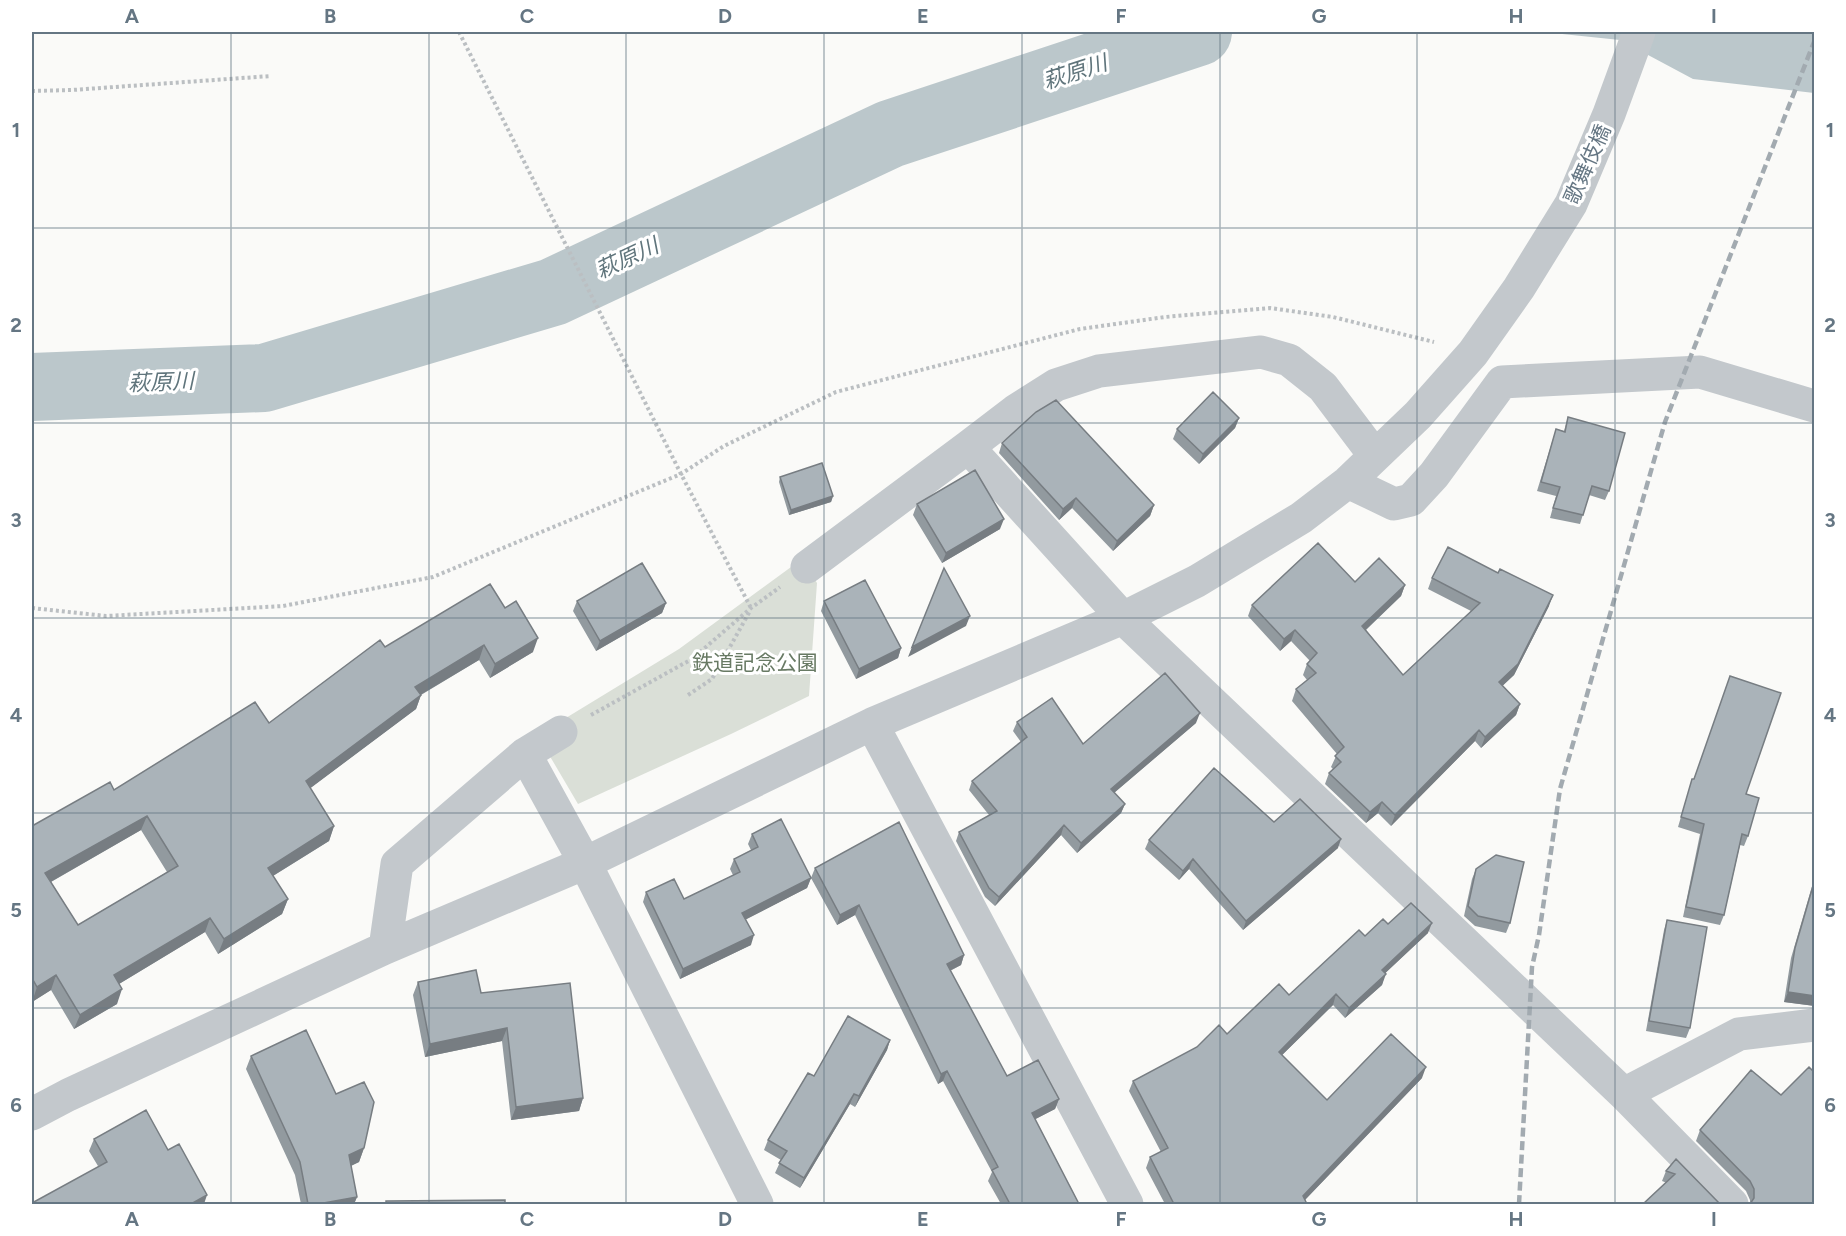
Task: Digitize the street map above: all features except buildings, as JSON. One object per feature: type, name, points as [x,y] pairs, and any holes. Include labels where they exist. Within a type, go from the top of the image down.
[{"type":"street","name":"歌舞伎橋","points":[[32,1114],[68,1095],[385,948],[585,863],[872,724],[1123,618],[1197,581],[1301,518],[1348,482],[1418,415],[1473,352],[1519,288],[1571,204],[1610,114],[1639,32]]},
{"type":"street","points":[[807,567],[1015,411],[1056,385],[1099,371],[1261,352],[1289,360],[1323,387],[1375,456]]},
{"type":"street","points":[[1348,482],[1394,504],[1411,500],[1434,476],[1502,382],[1700,372],[1815,406]]},
{"type":"street","points":[[968,447],[1123,618],[1624,1094],[1732,1204]]},
{"type":"street","points":[[872,724],[1127,1204]]},
{"type":"street","points":[[385,948],[398,864],[525,754],[561,732]]},
{"type":"street","points":[[525,754],[585,863],[758,1204]]},
{"type":"street","points":[[1624,1094],[1739,1034],[1815,1024]]},
{"type":"path","points":[[459,32],[681,474],[751,608]]},
{"type":"path","points":[[32,91],[271,75]]},
{"type":"path","points":[[32,608],[106,616],[283,606],[433,577],[681,474],[724,446],[836,392],[1080,328],[1165,316],[1270,308],[1333,317],[1473,352]]},
{"type":"path","points":[[688,695],[712,679],[751,608]]},
{"type":"path","points":[[561,732],[692,659],[751,608]]},
{"type":"green space","name":"鉄道記念公園","points":[[802,559],[817,583],[809,696],[578,804],[548,753],[556,724],[679,649]]},
{"type":"shaded area","points":[[1543,32],[1814,32],[1814,93],[1693,79],[1620,40]]},
{"type":"waterway","name":"萩原川","points":[[32,387],[264,378],[553,292],[890,134],[1198,32]]},
{"type":"railway","points":[[1519,1204],[1532,967],[1539,935],[1560,789],[1665,422],[1814,42]]}]
